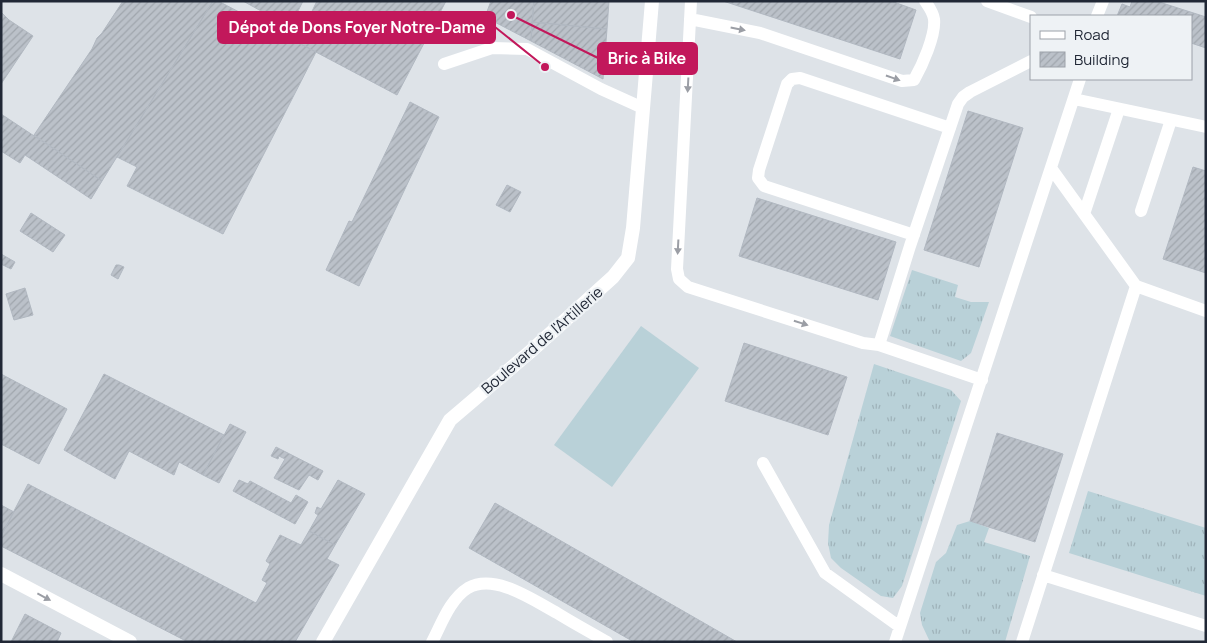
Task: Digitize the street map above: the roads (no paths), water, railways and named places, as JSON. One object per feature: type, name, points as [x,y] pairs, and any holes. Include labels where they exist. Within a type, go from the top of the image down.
[{"type":"street","name":"Boulevard de l'Artillerie","points":[[323,642],[450,420],[613,277],[628,258],[633,228],[652,1]]},
{"type":"street","points":[[1,574],[130,642]]},
{"type":"lane","points":[[691,1],[677,269],[679,279],[688,287],[863,342],[880,345],[982,380]]},
{"type":"lane","points":[[690,19],[760,33],[902,81],[914,80],[920,69],[934,28],[932,11],[925,1]]},
{"type":"lane","points":[[987,1],[1030,17]]},
{"type":"lane","points":[[1098,15],[1104,1]]},
{"type":"lane","points":[[444,64],[492,48],[527,49],[643,108]]},
{"type":"lane","points":[[880,345],[914,235],[958,104],[970,92],[1030,62]]},
{"type":"lane","points":[[914,235],[764,186],[758,178],[759,170],[787,84],[792,79],[800,78],[950,128]]},
{"type":"lane","points":[[895,642],[1080,80]]},
{"type":"lane","points":[[1074,99],[1206,127]]},
{"type":"lane","points":[[1084,214],[1119,109]]},
{"type":"lane","points":[[1141,211],[1171,120]]},
{"type":"lane","points":[[1051,168],[1136,286],[1206,311]]},
{"type":"lane","points":[[1022,642],[1136,286]]},
{"type":"lane","points":[[763,463],[825,573],[900,627]]},
{"type":"lane","points":[[1043,575],[1206,626]]},
{"type":"lane","points":[[432,642],[456,599],[469,588],[484,584],[500,586],[519,592],[607,642]]},
{"type":"place","name":"Bric à Bike","points":[[511,15]]},
{"type":"place","name":"Dépot de Dons Foyer Notre-Dame","points":[[545,67]]}]
